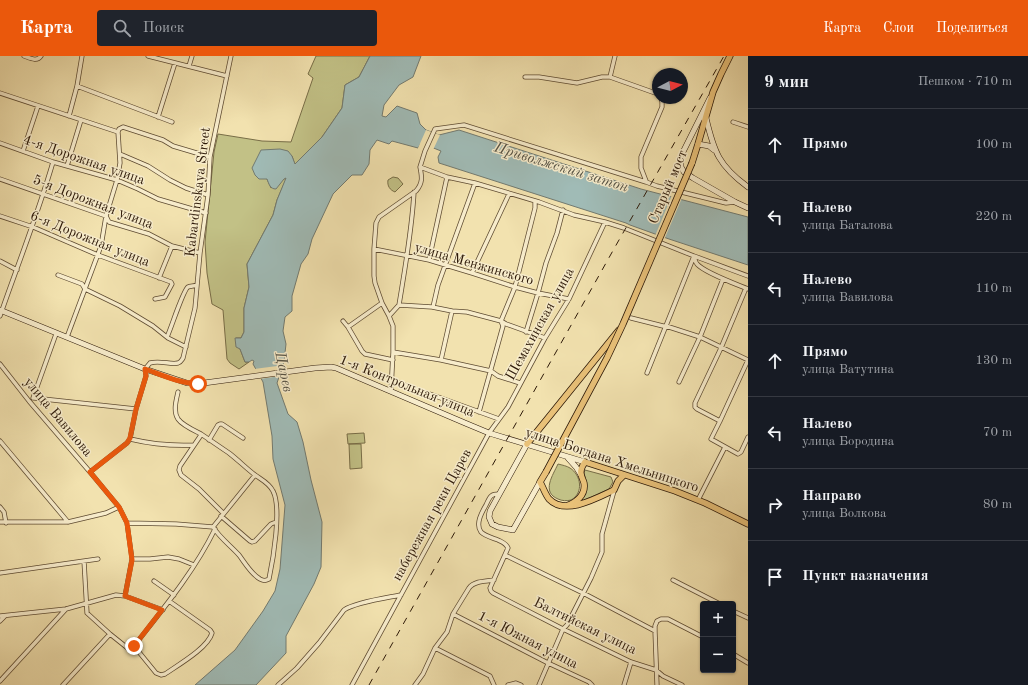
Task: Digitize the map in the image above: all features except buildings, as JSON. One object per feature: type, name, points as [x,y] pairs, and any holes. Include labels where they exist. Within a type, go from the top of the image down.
[{"type":"main road","name":"Старый мост","points":[[622,324],[692,163],[698,144],[703,118],[713,92],[730,56]]},
{"type":"main road","points":[[703,118],[716,153],[722,163],[738,180],[748,187]]},
{"type":"main road","points":[[703,118],[681,156],[681,167],[684,172],[693,178],[748,208]]},
{"type":"main road","points":[[698,144],[709,146],[716,153]]},
{"type":"main road","name":"1-я Контрольная улица","points":[[1,312],[145,369],[187,383],[204,383],[315,368],[336,368],[489,433]]},
{"type":"main road","points":[[622,324],[594,383],[513,530],[495,526],[490,521],[490,511],[527,444],[612,339],[622,324]]},
{"type":"main road","name":"улица Богдана Хмельницкого","points":[[489,433],[675,491],[698,500],[748,524]]},
{"type":"main road","points":[[566,456],[576,467],[584,482],[584,491],[581,496],[575,502],[566,506]]},
{"type":"main road","points":[[581,475],[581,469],[585,462]]},
{"type":"main road","points":[[540,482],[549,498],[558,505],[578,505],[614,490],[618,481],[624,474]]},
{"type":"street","points":[[24,56],[36,60],[41,56]]},
{"type":"street","points":[[69,116],[82,56]]},
{"type":"street","points":[[148,56],[227,76]]},
{"type":"street","points":[[189,66],[192,56]]},
{"type":"street","name":"Kabardinskaya Street","points":[[145,369],[150,363],[175,363],[179,362],[183,358],[195,308],[200,253],[208,195],[210,157],[231,56]]},
{"type":"street","points":[[610,76],[616,56]]},
{"type":"street","points":[[158,117],[175,63]]},
{"type":"street","points":[[525,77],[540,77],[577,83],[610,76],[652,92]]},
{"type":"street","points":[[76,86],[172,122]]},
{"type":"street","points":[[0,94],[118,132]]},
{"type":"street","points":[[646,182],[642,171],[641,157],[662,104]]},
{"type":"street","points":[[23,151],[38,106]]},
{"type":"street","points":[[67,166],[81,120]]},
{"type":"street","points":[[733,122],[748,127]]},
{"type":"street","points":[[391,391],[393,326],[382,303],[375,283],[374,249],[376,222],[378,218],[419,188],[422,181],[420,167],[434,130],[464,125],[657,186],[726,203],[735,202]]},
{"type":"street","points":[[67,338],[101,246],[106,216],[117,180],[120,163],[118,144],[119,129],[123,127],[163,140],[173,146],[210,157]]},
{"type":"street","name":"4-я Дорожная улица","points":[[0,143],[53,162],[117,180],[138,188],[158,199],[206,213]]},
{"type":"street","points":[[120,154],[148,166],[186,188],[208,195]]},
{"type":"street","points":[[1,312],[33,227],[53,162]]},
{"type":"street","points":[[420,167],[536,201],[574,215],[624,228],[748,276]]},
{"type":"street","points":[[429,260],[447,176]]},
{"type":"street","name":"5-я Дорожная улица","points":[[0,179],[106,216],[109,222],[149,234],[172,246],[200,253]]},
{"type":"street","points":[[433,307],[445,264],[475,183]]},
{"type":"street","points":[[389,316],[399,305],[407,256],[414,192]]},
{"type":"street","points":[[472,273],[509,194]]},
{"type":"street","points":[[479,412],[503,326],[501,321],[515,287],[536,201]]},
{"type":"street","points":[[526,332],[563,210]]},
{"type":"street","name":"6-я Дорожная улица","points":[[0,216],[33,227],[98,255],[171,282],[172,284],[165,297],[155,299]]},
{"type":"street","name":"Шемахинская улица","points":[[489,433],[508,407],[545,338],[569,299],[605,222]]},
{"type":"street","points":[[159,278],[172,246]]},
{"type":"street","name":"улица Менжинского","points":[[374,249],[445,264],[515,287],[569,299]]},
{"type":"street","points":[[694,256],[696,263],[700,266],[723,279],[747,289],[695,403],[695,407],[697,409],[720,421]]},
{"type":"street","points":[[647,373],[694,256]]},
{"type":"street","points":[[0,261],[17,270]]},
{"type":"street","points":[[58,275],[82,284],[85,289],[120,306],[153,326],[167,337],[186,347]]},
{"type":"street","points":[[679,382],[700,337],[723,279]]},
{"type":"street","points":[[167,337],[186,288],[197,285]]},
{"type":"street","points":[[348,326],[382,303]]},
{"type":"street","points":[[399,305],[433,307],[467,312],[501,321],[526,332],[545,338]]},
{"type":"street","points":[[441,360],[452,311]]},
{"type":"street","points":[[631,318],[666,326],[700,337],[748,360],[711,439],[739,454],[748,437]]},
{"type":"street","points":[[343,321],[348,326],[364,354],[393,360]]},
{"type":"street","points":[[34,398],[56,334]]},
{"type":"street","points":[[393,352],[441,360],[491,371],[498,376],[520,383]]},
{"type":"street","name":"улица Вавилова","points":[[0,364],[29,401],[119,507],[127,523],[132,560],[125,596]]},
{"type":"street","points":[[90,472],[127,443],[130,438],[136,409],[146,376],[145,369]]},
{"type":"street","points":[[391,380],[499,418]]},
{"type":"street","points":[[127,523],[176,524],[214,528],[250,570],[262,580],[266,581],[269,579],[277,510],[274,492],[267,483],[229,454],[178,420],[175,410],[178,392]]},
{"type":"street","points":[[29,401],[34,398],[136,409]]},
{"type":"street","points":[[209,440],[220,424],[243,438]]},
{"type":"street","name":"набережная реки Царев","points":[[278,685],[319,643],[344,610],[359,604],[401,595],[489,433]]},
{"type":"street","points":[[201,435],[180,466],[179,470],[181,475],[199,489],[222,515],[252,542],[255,541],[271,524],[276,522]]},
{"type":"street","points":[[130,438],[147,443],[175,446],[194,445]]},
{"type":"street","points":[[0,441],[68,522]]},
{"type":"street","points":[[698,500],[725,447]]},
{"type":"street","points":[[84,561],[86,604],[88,612],[110,634],[130,650],[174,595],[206,548],[214,528],[222,515],[255,475]]},
{"type":"street","points":[[539,685],[563,629],[591,578],[602,552],[602,534],[614,490]]},
{"type":"street","points":[[415,685],[423,674],[435,648],[447,632],[453,614],[471,585],[474,583],[494,580],[508,549],[507,545],[482,533],[479,525],[480,516],[490,497],[493,494],[499,494]]},
{"type":"street","points":[[0,507],[4,512],[6,522]]},
{"type":"street","points":[[0,522],[68,522],[106,513],[119,507]]},
{"type":"street","points":[[505,554],[655,631]]},
{"type":"street","points":[[132,560],[168,557],[179,559],[194,565]]},
{"type":"street","points":[[0,573],[98,559]]},
{"type":"street","name":"Балтийская улица","points":[[494,580],[490,588],[490,591],[493,593],[631,662],[656,670],[663,676],[682,685]]},
{"type":"street","points":[[673,580],[714,601]]},
{"type":"street","points":[[154,581],[174,595]]},
{"type":"street","points":[[0,616],[66,609],[116,595],[125,596],[162,610]]},
{"type":"street","points":[[352,685],[401,595]]},
{"type":"street","points":[[134,646],[156,673],[161,675],[165,674],[187,659],[207,643],[212,633],[210,630],[169,601]]},
{"type":"street","points":[[0,681],[66,609]]},
{"type":"street","points":[[736,612],[748,618]]},
{"type":"street","name":"1-я Южная улица","points":[[453,614],[548,663],[589,682],[592,685]]},
{"type":"street","points":[[0,621],[5,616]]},
{"type":"street","points":[[657,685],[656,622],[661,618],[668,619],[700,635]]},
{"type":"street","points":[[64,685],[110,634]]},
{"type":"street","points":[[435,648],[490,676],[494,685]]},
{"type":"street","points":[[736,656],[748,663]]},
{"type":"street","points":[[624,685],[631,662]]},
{"type":"street","points":[[284,680],[288,685]]},
{"type":"street","points":[[508,685],[516,683],[522,685]]},
{"type":"shaded area","points":[[316,56],[370,56],[359,77],[345,85],[342,108],[322,137],[295,165],[292,156],[267,179],[271,188],[287,177],[277,200],[273,215],[247,264],[249,287],[244,308],[244,332],[241,338],[236,338],[245,362],[249,362],[239,369],[227,359],[223,310],[212,304],[207,273],[205,242],[214,152],[218,134],[262,141],[291,142],[313,78],[308,74]]},
{"type":"shaded area","points":[[393,177],[398,178],[403,184],[395,192],[388,186],[388,180]]},
{"type":"shaded area","points":[[364,433],[365,443],[348,444],[347,434]]},
{"type":"shaded area","points":[[349,444],[361,444],[362,468],[350,469]]},
{"type":"shaded area","points":[[558,464],[570,468],[579,479],[580,484],[578,493],[571,500],[560,500],[553,496],[550,492],[549,488],[551,478]]},
{"type":"shaded area","points":[[585,470],[611,477],[613,482],[609,489],[580,502],[586,487]]},
{"type":"water","name":"Приволжский затон","points":[[370,56],[421,56],[413,77],[399,85],[384,105],[382,116],[386,117],[397,106],[417,113],[420,124],[426,130],[439,135],[459,130],[641,189],[748,217],[748,265],[626,223],[439,163],[438,157],[441,151],[421,143],[418,148],[392,141],[389,144],[377,140],[370,150],[369,164],[362,175],[352,175],[333,194],[312,239],[308,254],[301,264],[292,296],[292,311],[285,317],[283,331],[286,344],[284,362],[277,383],[288,414],[297,422],[303,442],[322,522],[321,567],[314,584],[286,636],[286,653],[256,685],[195,685],[235,650],[263,611],[275,591],[280,569],[285,505],[273,459],[272,436],[263,382],[253,364],[254,361],[252,360],[245,362],[240,349],[236,347],[235,338],[241,338],[244,332],[244,308],[249,287],[247,264],[273,215],[286,178],[276,189],[274,189],[270,186],[267,179],[259,179],[255,175],[252,168],[261,150],[280,149],[288,151],[295,164],[322,137],[342,108],[345,85],[359,77]]},
{"type":"pier","points":[[426,130],[440,135],[433,150],[422,145],[420,149],[418,148]]},
{"type":"pier","points":[[672,195],[682,198],[664,240],[655,236]]},
{"type":"pier","points":[[285,365],[281,376],[259,379],[254,369]]},
{"type":"railway","points":[[369,685],[724,56]]},
{"type":"route","points":[[134,646],[162,610],[125,596],[132,560],[127,523],[119,507],[90,472],[127,443],[130,438],[136,409],[146,376],[145,369],[187,383],[198,384]]},
{"type":"water label","name":"Царев","points":[[283,372]]}]
